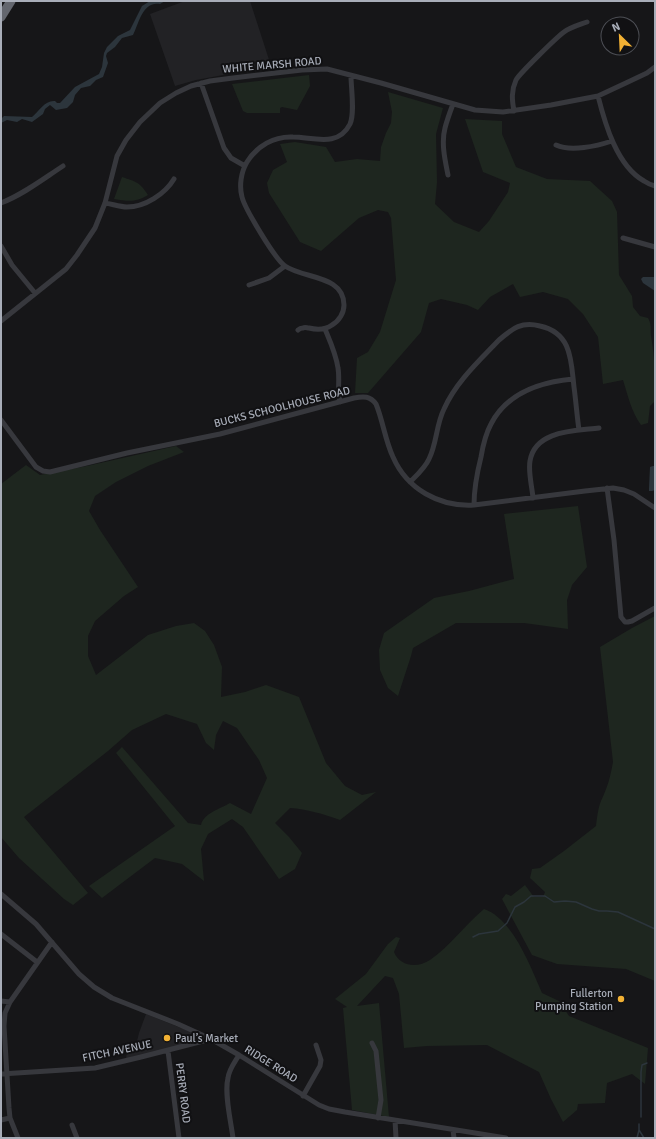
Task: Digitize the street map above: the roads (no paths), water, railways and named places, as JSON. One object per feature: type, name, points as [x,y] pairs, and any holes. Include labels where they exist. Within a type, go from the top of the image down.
[{"type":"highway","points":[[1,17],[12,1]]},
{"type":"street","points":[[514,111],[512,97],[517,78],[563,33],[574,26],[587,22]]},
{"type":"street","name":"WHITE MARSH ROAD","points":[[1,321],[66,269],[72,262],[87,242],[95,228],[105,203],[118,156],[126,140],[152,109],[168,97],[184,89],[201,83],[233,78],[327,69],[475,110],[514,111],[598,96],[647,73],[655,67]]},
{"type":"street","points":[[298,330],[303,328],[325,329],[331,326],[341,316],[344,306],[343,298],[340,291],[328,281],[300,273],[285,266],[276,256],[247,210],[242,199],[240,184],[245,166],[252,154],[268,142],[292,137],[326,140],[340,135],[350,124],[352,116],[351,76]]},
{"type":"street","points":[[201,83],[224,148],[232,158],[245,166]]},
{"type":"street","points":[[598,96],[614,146],[626,165],[642,181],[655,186]]},
{"type":"street","points":[[448,175],[444,142],[445,128],[453,104]]},
{"type":"street","points":[[556,145],[562,148],[588,147],[601,145],[612,141]]},
{"type":"street","points":[[1,203],[29,189],[63,166]]},
{"type":"street","points":[[105,203],[124,207],[140,205],[164,192],[174,179]]},
{"type":"street","points":[[623,238],[655,247]]},
{"type":"street","points":[[1,246],[12,265],[35,293]]},
{"type":"street","points":[[250,285],[270,278],[285,266]]},
{"type":"street","points":[[410,482],[420,472],[429,459],[434,445],[440,418],[459,384],[499,340],[514,329],[527,324],[547,327],[558,334],[563,340],[569,353],[579,430]]},
{"type":"street","points":[[325,329],[335,354],[338,368],[340,402]]},
{"type":"street","points":[[474,505],[474,491],[483,443],[490,424],[500,410],[526,390],[549,383],[573,379]]},
{"type":"street","name":"BUCKS SCHOOLHOUSE ROAD","points":[[1,420],[36,467],[43,471],[50,472],[127,453],[220,434],[340,402],[369,397],[375,402],[393,457],[401,471],[410,482],[424,493],[436,499],[458,505],[474,505],[607,488],[629,492],[655,507]]},
{"type":"street","points":[[533,498],[530,460],[534,449],[543,440],[552,435],[599,428]]},
{"type":"street","points":[[607,488],[621,617],[624,622],[632,621],[655,608]]},
{"type":"street","name":"RIDGE ROAD","points":[[1,894],[36,924],[85,980],[102,992],[123,1003],[178,1024],[211,1039],[314,1102],[329,1109],[506,1138]]},
{"type":"street","points":[[1,934],[37,962]]},
{"type":"street","points":[[18,1138],[10,1118],[4,1018],[10,1002],[52,942]]},
{"type":"street","points":[[1,1001],[10,1002]]},
{"type":"street","name":"FITCH AVENUE","points":[[1,1074],[95,1068],[168,1051],[211,1039]]},
{"type":"street","points":[[372,1043],[376,1051],[380,1100],[378,1118]]},
{"type":"street","points":[[303,1096],[320,1066],[321,1060],[316,1045]]},
{"type":"street","name":"PERRY ROAD","points":[[168,1051],[179,1138]]},
{"type":"street","points":[[233,1138],[229,1112],[227,1081],[231,1068],[239,1055]]},
{"type":"street","points":[[1,1120],[10,1118]]},
{"type":"street","points":[[395,1120],[396,1138]]},
{"type":"street","points":[[72,1125],[77,1138]]},
{"type":"street","points":[[453,1130],[454,1138]]},
{"type":"waterway","points":[[473,937],[479,934],[498,931],[507,923],[515,907],[531,896],[545,896],[554,902],[576,902],[599,911],[618,912],[655,929]]},
{"type":"waterway","points":[[641,1117],[641,1072],[642,1065],[647,1063]]},
{"type":"waterway","points":[[637,1138],[639,1124]]},
{"type":"waterway","points":[[639,1130],[644,1138]]},
{"type":"place","name":"Fullerton Pumping Station","points":[[621,999]]},
{"type":"place","name":"Paul’s Market","points":[[167,1038]]}]
